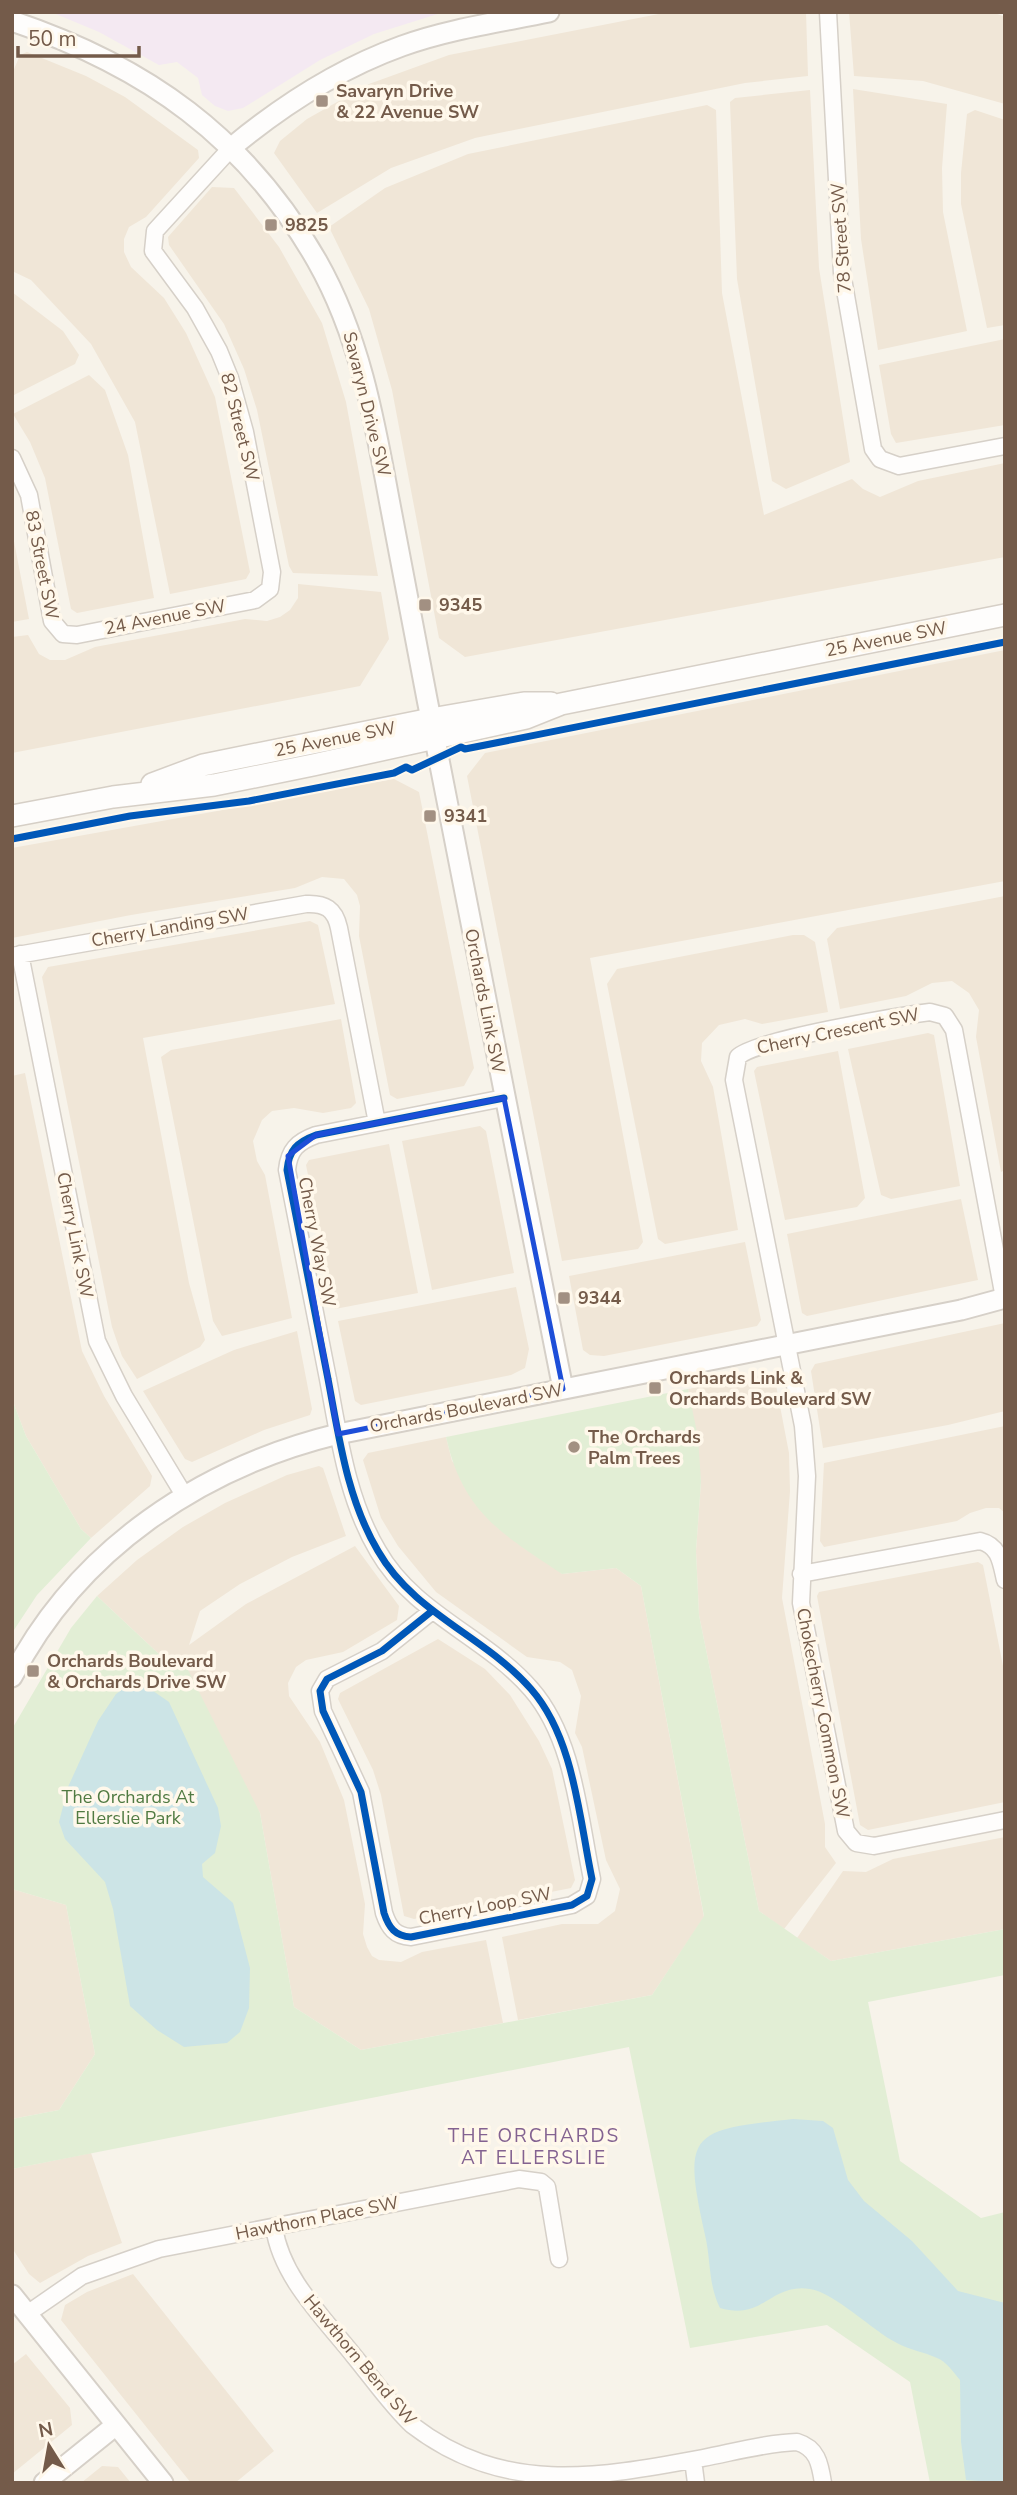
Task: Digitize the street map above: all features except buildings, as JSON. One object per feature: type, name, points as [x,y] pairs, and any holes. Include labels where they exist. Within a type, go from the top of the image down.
[{"type":"main road","name":"25 Avenue SW","points":[[12,816],[113,797],[203,765],[433,728],[523,703],[561,704],[1005,615]]},
{"type":"street","points":[[232,147],[307,90],[373,57],[438,35],[549,12]]},
{"type":"street","name":"78 Street SW","points":[[828,12],[842,272],[871,444],[880,459],[891,465],[908,466],[1005,446]]},
{"type":"street","name":"Savaryn Drive SW","points":[[12,21],[54,35],[134,73],[190,111],[232,147],[281,206],[303,238],[329,282],[354,341],[375,423],[433,728]]},
{"type":"street","name":"82 Street SW","points":[[232,147],[155,231],[152,242],[155,256],[208,330],[230,378],[245,432],[272,572],[270,589]]},
{"type":"street","name":"83 Street SW","points":[[12,458],[29,495],[52,621],[58,632]]},
{"type":"street","name":"24 Avenue SW","points":[[58,632],[77,635],[255,600],[270,589]]},
{"type":"street","name":"Orchards Link SW","points":[[433,728],[563,1389]]},
{"type":"street","name":"Cherry Landing SW","points":[[16,955],[306,904],[329,907],[339,928],[377,1123]]},
{"type":"street","name":"Cherry Link SW","points":[[16,955],[97,1341],[113,1376],[184,1495]]},
{"type":"street","name":"Cherry Crescent SW","points":[[787,1345],[734,1080],[738,1057],[754,1047],[930,1012],[945,1016],[950,1021],[954,1030],[1004,1298]]},
{"type":"street","name":"Cherry Way SW","points":[[338,1434],[287,1170],[288,1156],[293,1147],[316,1135],[504,1098]]},
{"type":"street","name":"Orchards Boulevard SW","points":[[12,1677],[40,1632],[79,1583],[134,1530],[184,1495],[251,1461],[298,1444],[338,1434],[787,1345],[1004,1298]]},
{"type":"street","name":"Chokecherry Common SW","points":[[787,1345],[806,1458],[801,1574],[803,1617],[844,1824],[850,1839],[866,1846],[874,1846],[1005,1820]]},
{"type":"street","name":"Cherry Loop SW","points":[[338,1434],[355,1499],[376,1548],[404,1585],[432,1611],[545,1695],[571,1775],[592,1879],[587,1896],[572,1905],[411,1937],[401,1936],[388,1924],[361,1792],[323,1711],[320,1691],[327,1679],[382,1651],[432,1611]]},
{"type":"street","points":[[801,1574],[980,1541],[988,1543],[998,1552],[1005,1580]]},
{"type":"street","name":"Hawthorn Place SW","points":[[27,2314],[60,2289],[117,2261],[159,2249],[532,2179],[541,2182],[550,2193],[559,2259]]},
{"type":"street","name":"Hawthorn Bend SW","points":[[274,2227],[281,2254],[300,2288],[382,2391],[413,2426],[461,2459],[514,2479],[537,2482],[595,2478],[797,2442],[809,2445],[815,2452],[823,2483]]},
{"type":"street","points":[[12,2295],[163,2483]]},
{"type":"street","points":[[44,2483],[116,2425]]},
{"type":"street","points":[[692,2460],[696,2483]]},
{"type":"highlighted area","points":[[504,1098],[563,1389],[338,1434],[288,1156],[316,1135]]},
{"type":"shaded area","points":[[51,12],[444,12],[374,34],[320,60],[243,108],[228,111],[215,106],[202,95],[198,78],[177,62],[159,65],[99,32]]},
{"type":"shaded area","points":[[669,12],[806,12],[808,76],[745,83],[475,138],[391,168],[317,213],[274,153],[280,141],[307,119],[369,84],[449,55]]},
{"type":"shaded area","points":[[849,12],[992,12],[1005,17],[1005,104],[923,81],[854,76]]},
{"type":"shaded area","points":[[27,52],[86,76],[125,97],[198,150],[199,158],[146,217],[129,227],[124,239],[124,252],[131,267],[164,298],[186,333],[215,397],[250,572],[246,579],[170,594],[135,422],[91,344],[31,280],[12,271],[12,74],[20,55]]},
{"type":"shaded area","points":[[853,89],[947,104],[942,168],[943,212],[967,331],[878,350],[861,239]]},
{"type":"shaded area","points":[[810,90],[819,268],[850,462],[786,489],[772,481],[737,279],[730,102],[735,98]]},
{"type":"shaded area","points":[[707,105],[716,110],[722,293],[764,515],[852,479],[863,489],[880,497],[918,481],[1005,463],[1005,557],[465,657],[439,638],[392,390],[369,309],[329,227],[385,188],[468,154]]},
{"type":"shaded area","points":[[975,110],[1005,120],[1005,325],[987,328],[961,204],[967,114]]},
{"type":"shaded area","points":[[212,187],[234,188],[279,247],[322,323],[346,402],[378,576],[293,573],[289,566],[257,410],[244,369],[224,324],[169,245],[168,237]]},
{"type":"shaded area","points":[[12,292],[63,331],[79,355],[75,364],[14,395]]},
{"type":"shaded area","points":[[1005,339],[1005,425],[896,443],[891,434],[879,365]]},
{"type":"shaded area","points":[[89,375],[105,390],[128,455],[154,598],[77,613],[71,609],[45,478],[30,442],[13,414]]},
{"type":"shaded area","points":[[12,531],[29,619],[12,622]]},
{"type":"shaded area","points":[[298,584],[381,592],[389,639],[360,686],[12,753],[12,637],[28,635],[39,654],[50,660],[65,660],[95,647],[245,619],[267,621],[280,617],[290,610],[298,598]]},
{"type":"shaded area","points":[[1005,650],[1005,881],[590,958],[643,1242],[638,1249],[562,1261],[467,776],[485,753]]},
{"type":"shaded area","points":[[394,779],[419,792],[474,1068],[464,1086],[397,1099],[390,1095],[359,936],[360,906],[357,895],[344,879],[322,877],[295,888],[12,938],[12,848]]},
{"type":"shaded area","points":[[1005,896],[1005,1170],[1001,1172],[976,1037],[979,1010],[969,993],[952,981],[932,983],[906,996],[840,1009],[827,939],[837,928]]},
{"type":"shaded area","points":[[310,921],[318,925],[335,1004],[143,1038],[189,1283],[205,1340],[200,1347],[137,1379],[122,1356],[112,1327],[42,977],[48,967]]},
{"type":"shaded area","points":[[804,935],[815,942],[828,1012],[762,1024],[745,1019],[719,1025],[702,1043],[701,1061],[713,1087],[738,1230],[665,1244],[658,1239],[607,984],[617,969]]},
{"type":"shaded area","points":[[341,1019],[356,1103],[351,1108],[323,1113],[294,1108],[272,1111],[262,1120],[253,1141],[257,1161],[265,1175],[292,1318],[222,1336],[213,1321],[161,1057],[171,1050]]},
{"type":"shaded area","points":[[928,1033],[934,1035],[960,1186],[891,1199],[881,1195],[848,1049]]},
{"type":"shaded area","points":[[838,1051],[865,1198],[857,1207],[785,1220],[754,1071],[757,1067]]},
{"type":"shaded area","points":[[25,1073],[82,1351],[104,1396],[152,1476],[150,1486],[91,1538],[81,1529],[26,1436],[12,1399],[12,1076]]},
{"type":"shaded area","points":[[480,1126],[486,1131],[514,1273],[432,1290],[402,1141]]},
{"type":"shaded area","points":[[389,1144],[418,1293],[335,1309],[306,1165],[309,1160]]},
{"type":"shaded area","points":[[961,1199],[978,1280],[807,1316],[802,1313],[787,1234]]},
{"type":"shaded area","points":[[745,1242],[761,1320],[757,1326],[604,1356],[590,1355],[583,1350],[569,1276]]},
{"type":"shaded area","points":[[516,1287],[529,1349],[525,1368],[511,1375],[361,1405],[355,1401],[338,1321]]},
{"type":"shaded area","points":[[1005,1323],[1005,1411],[948,1425],[823,1448],[811,1371],[815,1364]]},
{"type":"shaded area","points":[[297,1331],[312,1409],[310,1415],[264,1430],[192,1462],[185,1459],[143,1391],[234,1350]]},
{"type":"shaded area","points":[[767,1374],[775,1380],[789,1453],[790,1491],[782,1598],[825,1824],[825,1847],[836,1863],[784,1929],[759,1911],[699,1615],[696,1551],[701,1482],[688,1389]]},
{"type":"shaded area","points":[[1005,1426],[1005,1513],[999,1508],[986,1508],[957,1521],[824,1547],[820,1541],[824,1463]]},
{"type":"shaded area","points":[[446,1437],[452,1461],[562,1574],[616,1568],[641,1586],[704,1917],[652,1995],[518,2020],[502,1937],[562,1924],[598,1924],[615,1911],[620,1889],[606,1860],[582,1747],[575,1733],[581,1696],[572,1670],[560,1662],[527,1657],[436,1592],[398,1546],[381,1518],[363,1460],[368,1453]]},
{"type":"shaded area","points":[[319,1466],[323,1468],[346,1536],[292,1557],[240,1584],[200,1611],[189,1645],[246,1604],[355,1546],[399,1606],[397,1620],[343,1652],[306,1660],[296,1667],[288,1683],[289,1696],[320,1742],[344,1800],[365,1904],[363,1934],[372,1956],[379,1960],[401,1962],[422,1952],[486,1940],[503,2023],[361,2050],[294,2007],[260,1813],[160,1655],[97,1596],[137,1560],[183,1527],[225,1503],[287,1475]]},
{"type":"shaded area","points":[[978,1562],[983,1565],[1005,1676],[1005,1802],[868,1830],[860,1825],[817,1596],[819,1592]]},
{"type":"shaded area","points":[[438,1639],[485,1669],[510,1695],[539,1741],[552,1769],[575,1880],[571,1888],[414,1919],[404,1916],[381,1795],[373,1770],[338,1699],[340,1693]]},
{"type":"shaded area","points":[[1005,1837],[1005,1929],[831,1961],[797,1938],[843,1871],[866,1872],[893,1859]]},
{"type":"shaded area","points":[[12,1889],[66,1905],[95,2054],[59,2110],[12,2119]]},
{"type":"shaded area","points":[[91,2153],[122,2243],[88,2256],[40,2283],[29,2274],[12,2248],[12,2169]]},
{"type":"shaded area","points":[[133,2274],[274,2451],[235,2483],[191,2483],[61,2320],[65,2305],[87,2292]]},
{"type":"shaded area","points":[[26,2354],[70,2408],[72,2425],[12,2474],[12,2365]]},
{"type":"shaded area","points":[[102,2466],[118,2467],[131,2483],[81,2483]]},
{"type":"green space","name":"The Orchards At Ellerslie Park","points":[[688,1389],[698,1437],[701,1482],[696,1551],[699,1615],[759,1911],[831,1961],[1005,1929],[1005,1975],[868,2002],[900,2161],[981,2218],[1005,2212],[1005,2483],[930,2483],[910,2382],[827,2325],[690,2348],[629,2047],[12,2169],[12,2119],[59,2110],[95,2054],[66,1905],[12,1889],[12,1729],[71,1628],[97,1596],[160,1655],[181,1656],[260,1813],[294,2007],[361,2050],[652,1995],[704,1916],[641,1586],[616,1568],[562,1574],[503,1533],[474,1503],[463,1485],[446,1437]]},
{"type":"green space","points":[[12,1399],[26,1436],[81,1529],[91,1538],[37,1595],[12,1633]]},
{"type":"water","points":[[133,1682],[146,1686],[169,1702],[218,1808],[221,1826],[215,1853],[202,1864],[203,1877],[233,1903],[250,1968],[249,2008],[240,2032],[227,2043],[184,2047],[157,2030],[130,2006],[113,1909],[105,1882],[65,1839],[59,1822],[68,1787],[98,1721],[116,1694]]},
{"type":"water","points":[[793,2119],[823,2121],[833,2128],[848,2180],[864,2201],[912,2241],[958,2291],[1005,2303],[1005,2483],[966,2480],[961,2442],[960,2380],[940,2360],[897,2343],[830,2297],[810,2289],[785,2291],[747,2310],[720,2308],[712,2281],[698,2201],[696,2156],[702,2143],[714,2133],[733,2127]]},
{"type":"cycle path","points":[[12,839],[130,816],[249,801],[394,773],[406,767],[412,770],[461,747],[465,749],[1005,642]]},
{"type":"cycle path","points":[[432,1611],[382,1651],[327,1679],[320,1691],[323,1711],[361,1792],[384,1913],[397,1933],[411,1937],[572,1905],[587,1896],[592,1879],[573,1779],[557,1731],[545,1709],[513,1670],[411,1592],[393,1573],[367,1531],[351,1489],[340,1445],[287,1170],[295,1148],[316,1135],[504,1098]]},
{"type":"place","name":"Savaryn Drive & 22 Avenue SW","points":[[322,101]]},
{"type":"place","name":"9825","points":[[271,225]]},
{"type":"place","name":"9345","points":[[425,605]]},
{"type":"place","name":"9341","points":[[430,816]]},
{"type":"place","name":"9344","points":[[564,1298]]},
{"type":"place","name":"Orchards Link & Orchards Boulevard SW","points":[[655,1388]]},
{"type":"place","name":"The Orchards Palm Trees","points":[[574,1447]]},
{"type":"place","name":"Orchards Boulevard & Orchards Drive SW","points":[[33,1671]]},
{"type":"district","name":"THE ORCHARDS AT ELLERSLIE","points":[[534,2146]]}]
